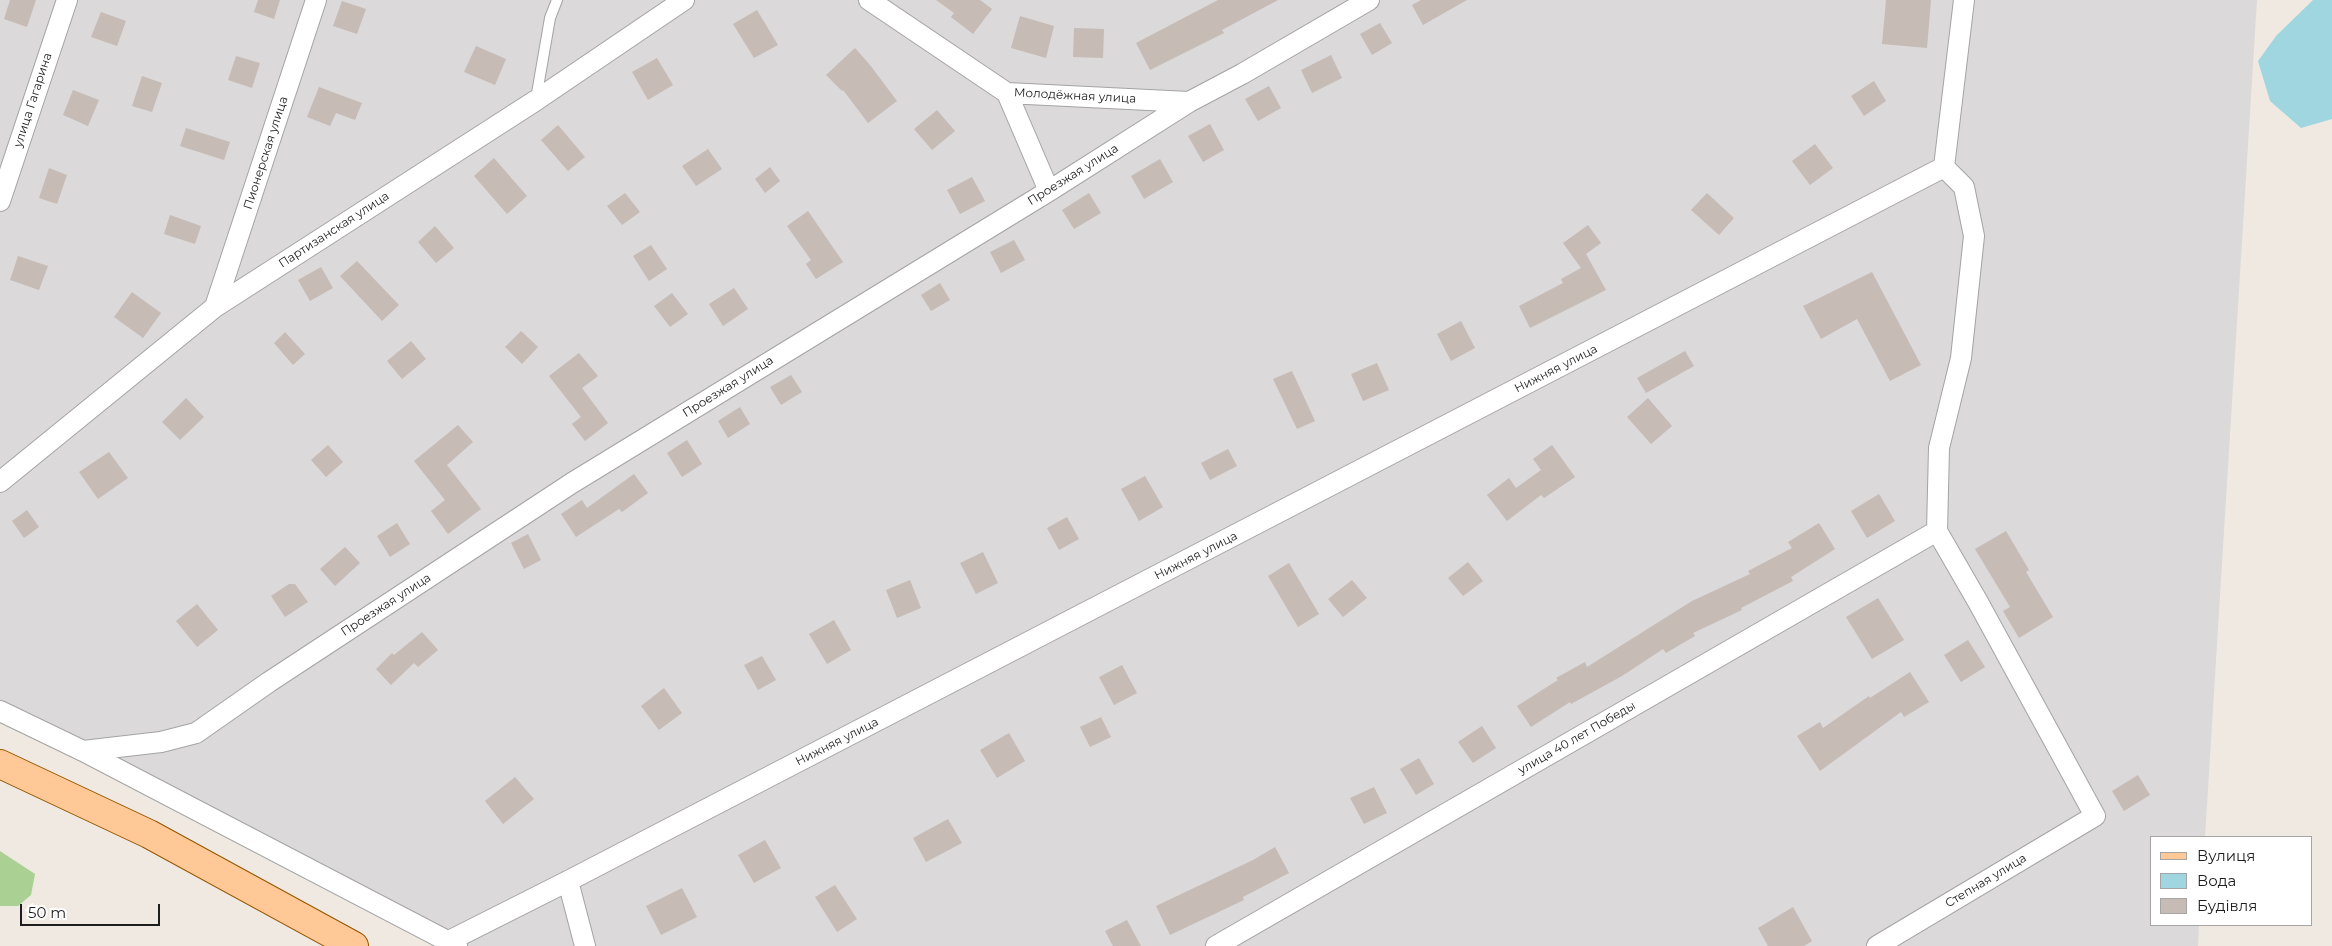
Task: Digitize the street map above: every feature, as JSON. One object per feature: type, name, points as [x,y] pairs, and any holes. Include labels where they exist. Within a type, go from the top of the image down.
[{"type":"main road","points":[[0,764],[149,834],[354,946]]},
{"type":"street","name":"улица Гагарина","points":[[0,201],[67,0]]},
{"type":"street","name":"Пионерская улица","points":[[215,307],[316,0]]},
{"type":"street","name":"Партизанская улица","points":[[0,482],[215,307],[535,101],[684,0]]},
{"type":"street","name":"Молодёжная улица","points":[[869,0],[1007,93],[1189,102]]},
{"type":"street","name":"Проезжая улица","points":[[83,751],[161,742],[196,733],[269,682],[572,483],[1049,191],[1189,102],[1242,74],[1369,0]]},
{"type":"street","points":[[1937,531],[1939,448],[1961,358],[1974,236],[1964,187],[1944,167],[1964,0]]},
{"type":"street","points":[[1007,93],[1049,191]]},
{"type":"street","name":"Нижняя улица","points":[[452,944],[568,881],[1944,167]]},
{"type":"street","name":"Степная улица","points":[[1877,946],[2095,816],[1937,531]]},
{"type":"street","name":"улица 40 лет Победы","points":[[1216,946],[1937,531]]},
{"type":"street","points":[[0,711],[83,751],[452,944]]},
{"type":"street","points":[[568,881],[585,946]]},
{"type":"lane","points":[[535,101],[550,18],[557,0]]},
{"type":"shaded area","points":[[0,0],[2257,0],[2205,836],[2150,836],[2150,926],[2199,926],[2198,946],[464,946],[0,701]]},
{"type":"green space","points":[[0,851],[35,874],[31,895],[18,906],[0,906]]},
{"type":"water","points":[[2313,0],[2332,0],[2332,119],[2301,128],[2270,101],[2258,61],[2276,36]]},
{"type":"building","points":[[10,0],[36,0],[27,27],[4,19]]},
{"type":"building","points":[[258,0],[280,0],[274,19],[254,12]]},
{"type":"building","points":[[936,0],[980,0],[992,9],[973,34],[951,17],[954,13]]},
{"type":"building","points":[[1218,0],[1278,0],[1222,30],[1224,33],[1150,70],[1136,43]]},
{"type":"building","points":[[1421,0],[1467,0],[1423,25],[1412,5]]},
{"type":"building","points":[[1886,0],[1931,0],[1927,48],[1882,44]]},
{"type":"building","points":[[342,1],[366,9],[357,34],[333,26]]},
{"type":"building","points":[[757,10],[778,45],[754,58],[733,24]]},
{"type":"building","points":[[101,12],[126,21],[117,46],[91,37]]},
{"type":"building","points":[[1020,16],[1054,26],[1046,58],[1011,48]]},
{"type":"building","points":[[1380,23],[1392,43],[1372,55],[1360,34]]},
{"type":"building","points":[[1074,28],[1104,29],[1103,58],[1073,57]]},
{"type":"building","points":[[476,46],[506,59],[495,85],[464,72]]},
{"type":"building","points":[[855,48],[897,101],[868,123],[843,90],[826,75]]},
{"type":"building","points":[[1331,55],[1342,78],[1312,93],[1301,70]]},
{"type":"building","points":[[236,56],[260,63],[252,88],[228,80]]},
{"type":"building","points":[[657,58],[673,85],[648,100],[632,72]]},
{"type":"building","points":[[142,76],[162,83],[152,112],[132,106]]},
{"type":"building","points":[[1874,81],[1886,101],[1864,116],[1851,96]]},
{"type":"building","points":[[1269,86],[1281,108],[1258,121],[1245,99]]},
{"type":"building","points":[[319,87],[362,103],[355,120],[336,113],[330,126],[307,117]]},
{"type":"building","points":[[73,90],[99,100],[88,126],[63,115]]},
{"type":"building","points":[[937,110],[955,131],[932,150],[914,129]]},
{"type":"building","points":[[1210,124],[1224,150],[1203,162],[1188,136]]},
{"type":"building","points":[[558,125],[585,157],[568,171],[541,140]]},
{"type":"building","points":[[186,128],[230,142],[224,160],[180,146]]},
{"type":"building","points":[[1815,144],[1833,168],[1810,185],[1792,161]]},
{"type":"building","points":[[708,149],[722,169],[696,186],[682,166]]},
{"type":"building","points":[[494,158],[527,196],[507,214],[474,176]]},
{"type":"building","points":[[1160,159],[1173,182],[1144,199],[1131,176]]},
{"type":"building","points":[[770,167],[780,181],[765,193],[755,179]]},
{"type":"building","points":[[49,168],[67,175],[57,204],[39,198]]},
{"type":"building","points":[[972,177],[985,201],[960,214],[947,190]]},
{"type":"building","points":[[625,193],[640,212],[622,225],[607,206]]},
{"type":"building","points":[[1089,193],[1101,213],[1074,229],[1062,210]]},
{"type":"building","points":[[1707,193],[1734,218],[1719,235],[1691,210]]},
{"type":"building","points":[[808,211],[843,262],[816,279],[806,264],[811,260],[787,226]]},
{"type":"building","points":[[170,215],[201,226],[195,244],[164,234]]},
{"type":"building","points":[[1588,225],[1601,243],[1586,254],[1606,290],[1530,328],[1519,306],[1563,283],[1561,279],[1581,268],[1563,243]]},
{"type":"building","points":[[435,226],[454,248],[436,263],[418,242]]},
{"type":"building","points":[[1014,240],[1025,260],[1001,273],[990,252]]},
{"type":"building","points":[[651,245],[667,269],[649,281],[633,256]]},
{"type":"building","points":[[18,256],[48,266],[39,290],[10,280]]},
{"type":"building","points":[[357,261],[399,305],[382,321],[340,276]]},
{"type":"building","points":[[321,267],[333,288],[310,301],[298,280]]},
{"type":"building","points":[[1872,272],[1921,365],[1890,381],[1857,319],[1821,339],[1803,306]]},
{"type":"building","points":[[940,283],[950,300],[931,311],[921,295]]},
{"type":"building","points":[[734,288],[748,309],[723,326],[709,304]]},
{"type":"building","points":[[132,292],[161,313],[143,338],[114,317]]},
{"type":"building","points":[[672,293],[688,314],[670,327],[654,306]]},
{"type":"building","points":[[1461,321],[1475,348],[1451,361],[1437,334]]},
{"type":"building","points":[[521,331],[538,347],[522,364],[505,347]]},
{"type":"building","points":[[285,332],[305,354],[293,365],[274,343]]},
{"type":"building","points":[[411,341],[426,359],[402,379],[387,361]]},
{"type":"building","points":[[1685,351],[1694,366],[1646,393],[1637,378]]},
{"type":"building","points":[[579,353],[598,376],[582,388],[608,423],[585,441],[572,424],[581,417],[549,376]]},
{"type":"building","points":[[1377,363],[1389,390],[1363,401],[1351,374]]},
{"type":"building","points":[[1292,371],[1315,421],[1297,429],[1273,379]]},
{"type":"building","points":[[791,375],[802,392],[781,405],[770,387]]},
{"type":"building","points":[[186,398],[204,417],[180,440],[162,422]]},
{"type":"building","points":[[1648,398],[1672,426],[1651,444],[1627,417]]},
{"type":"building","points":[[740,407],[750,424],[728,438],[718,421]]},
{"type":"building","points":[[458,425],[473,442],[447,465],[481,509],[448,534],[431,511],[445,500],[414,461]]},
{"type":"building","points":[[687,440],[702,464],[682,477],[667,453]]},
{"type":"building","points":[[328,445],[343,462],[326,477],[311,460]]},
{"type":"building","points":[[1552,445],[1575,477],[1544,498],[1541,495],[1507,521],[1487,495],[1509,478],[1516,488],[1541,470],[1533,459]]},
{"type":"building","points":[[1228,449],[1237,466],[1210,480],[1201,463]]},
{"type":"building","points":[[109,452],[128,478],[98,499],[79,472]]},
{"type":"building","points":[[634,474],[648,493],[622,512],[619,509],[576,537],[561,514],[582,500],[587,508]]},
{"type":"building","points":[[1145,476],[1163,507],[1139,521],[1121,489]]},
{"type":"building","points":[[1879,494],[1895,521],[1867,538],[1851,511]]},
{"type":"building","points":[[27,510],[39,527],[24,538],[12,521]]},
{"type":"building","points":[[1067,517],[1079,539],[1059,550],[1047,528]]},
{"type":"building","points":[[397,523],[410,544],[390,557],[377,536]]},
{"type":"building","points":[[1819,523],[1835,549],[1791,577],[1793,581],[1741,608],[1742,610],[1693,633],[1695,636],[1666,653],[1663,649],[1622,676],[1571,704],[1570,702],[1531,727],[1517,706],[1558,680],[1556,678],[1585,662],[1587,667],[1692,601],[1750,574],[1748,571],[1792,548],[1788,542]]},
{"type":"building","points":[[2006,531],[2029,570],[2026,572],[2053,617],[2019,638],[2003,611],[2010,607],[1975,549]]},
{"type":"building","points":[[528,534],[541,560],[524,569],[511,543]]},
{"type":"building","points":[[345,547],[360,563],[335,586],[320,569]]},
{"type":"building","points":[[983,552],[998,583],[976,594],[960,563]]},
{"type":"building","points":[[1468,562],[1483,581],[1463,596],[1448,578]]},
{"type":"building","points":[[1289,563],[1319,614],[1298,627],[1268,576]]},
{"type":"building","points":[[910,580],[921,608],[897,618],[886,590]]},
{"type":"building","points":[[1352,580],[1367,598],[1343,617],[1328,599]]},
{"type":"building","points":[[289,584],[295,584],[308,602],[285,617],[271,596]]},
{"type":"building","points":[[1878,598],[1904,640],[1872,659],[1846,617]]},
{"type":"building","points":[[197,604],[218,630],[197,647],[176,621]]},
{"type":"building","points":[[834,620],[851,650],[827,664],[809,634]]},
{"type":"building","points":[[422,632],[438,650],[418,667],[414,663],[391,685],[376,669],[392,653],[394,655]]},
{"type":"building","points":[[1968,640],[1985,667],[1961,682],[1944,655]]},
{"type":"building","points":[[762,656],[776,680],[758,690],[744,665]]},
{"type":"building","points":[[1122,665],[1137,693],[1114,705],[1099,677]]},
{"type":"building","points":[[1910,672],[1929,702],[1904,717],[1901,712],[1820,771],[1797,736],[1820,722],[1823,728],[1869,696],[1870,698]]},
{"type":"building","points":[[664,688],[682,713],[659,730],[641,706]]},
{"type":"building","points":[[1101,717],[1111,737],[1090,747],[1080,727]]},
{"type":"building","points":[[1482,726],[1496,748],[1473,763],[1458,742]]},
{"type":"building","points":[[1009,733],[1025,761],[997,778],[980,750]]},
{"type":"building","points":[[1419,758],[1434,784],[1416,795],[1400,769]]},
{"type":"building","points":[[2138,775],[2150,795],[2124,811],[2112,791]]},
{"type":"building","points":[[515,777],[534,799],[503,824],[485,801]]},
{"type":"building","points":[[1374,787],[1387,813],[1364,824],[1350,798]]},
{"type":"building","points":[[948,819],[962,843],[926,862],[913,838]]},
{"type":"building","points":[[765,840],[781,868],[754,883],[738,855]]},
{"type":"building","points":[[1275,847],[1289,873],[1243,897],[1244,900],[1170,935],[1156,906],[1253,860]]},
{"type":"building","points":[[835,885],[857,919],[837,932],[815,897]]},
{"type":"building","points":[[682,888],[697,917],[661,935],[646,906]]},
{"type":"building","points":[[1793,907],[1812,941],[1804,946],[1768,946],[1758,928]]},
{"type":"building","points":[[1127,920],[1141,946],[1113,946],[1105,931]]}]
